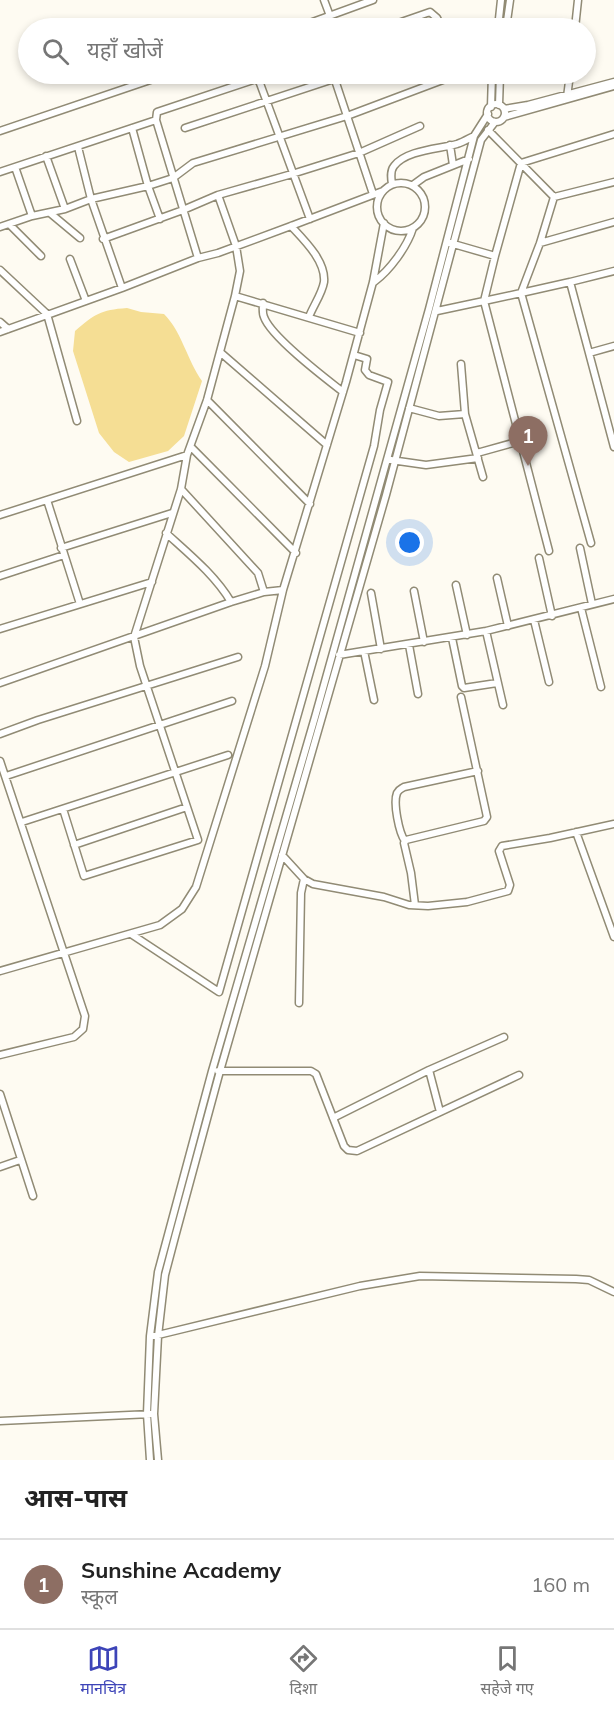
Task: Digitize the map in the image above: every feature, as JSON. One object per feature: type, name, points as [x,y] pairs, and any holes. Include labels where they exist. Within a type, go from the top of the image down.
[{"type":"street","points":[[324,0],[330,16]]},
{"type":"street","points":[[324,18],[373,0]]},
{"type":"street","points":[[499,18],[501,0]]},
{"type":"street","points":[[507,18],[510,0]]},
{"type":"street","points":[[576,18],[578,0]]},
{"type":"street","points":[[413,18],[430,12],[437,18]]},
{"type":"street","points":[[1,128],[137,84]]},
{"type":"street","points":[[198,258],[156,120],[157,112],[240,84]]},
{"type":"street","points":[[260,84],[310,219]]},
{"type":"street","points":[[185,128],[312,84]]},
{"type":"street","points":[[337,84],[373,194]]},
{"type":"street","points":[[1,224],[10,225],[32,216],[173,178],[193,163],[347,116],[432,84]]},
{"type":"street","points":[[150,1460],[147,1414],[158,1272],[212,1071],[333,653],[391,460],[410,408],[437,311],[474,136],[491,106],[492,84]]},
{"type":"street","points":[[500,84],[501,107],[504,117]]},
{"type":"street","points":[[567,96],[569,84]]},
{"type":"street","points":[[491,106],[528,105],[614,84]]},
{"type":"street","points":[[158,1460],[154,1414],[154,1336],[165,1275],[220,1071],[340,655],[450,243],[481,140],[488,130],[504,117],[567,96]]},
{"type":"street","points":[[488,114],[495,122]]},
{"type":"street","points":[[0,172],[156,120]]},
{"type":"street","points":[[103,238],[160,219],[218,195],[358,153],[420,126]]},
{"type":"street","points":[[132,129],[160,219]]},
{"type":"street","points":[[488,130],[554,197]]},
{"type":"street","points":[[521,163],[614,134]]},
{"type":"street","points":[[392,184],[391,171],[394,165],[401,160],[417,153],[463,142],[474,136]]},
{"type":"street","points":[[450,145],[453,165]]},
{"type":"street","points":[[78,147],[103,238],[122,288]]},
{"type":"street","points":[[46,156],[64,209]]},
{"type":"street","points":[[413,186],[424,177],[453,165],[468,159],[476,160]]},
{"type":"street","points":[[521,163],[484,301],[549,551]]},
{"type":"street","points":[[15,167],[32,216]]},
{"type":"street","points":[[554,197],[614,182]]},
{"type":"street","points":[[0,332],[310,219],[383,191],[392,184],[406,183],[419,190],[425,203],[423,217],[413,228],[410,240],[382,276],[373,282]]},
{"type":"street","points":[[377,209],[378,200],[383,191]]},
{"type":"street","points":[[63,809],[84,876],[198,840],[135,650],[134,637],[181,489],[187,455],[207,400],[240,271],[236,246],[218,195]]},
{"type":"street","points":[[554,197],[521,293],[591,543]]},
{"type":"street","points":[[365,198],[377,209],[384,223],[398,231],[413,228]]},
{"type":"street","points":[[50,213],[80,238]]},
{"type":"street","points":[[540,243],[614,222]]},
{"type":"street","points":[[0,971],[160,925],[182,909],[196,887],[265,666],[283,590],[354,355],[373,282],[384,223]]},
{"type":"street","points":[[10,225],[41,256]]},
{"type":"street","points":[[291,226],[307,243],[320,264],[324,279],[309,317]]},
{"type":"street","points":[[450,243],[495,256]]},
{"type":"street","points":[[70,259],[86,301]]},
{"type":"street","points":[[0,270],[47,314],[77,421]]},
{"type":"street","points":[[437,311],[614,271]]},
{"type":"street","points":[[570,282],[614,447]]},
{"type":"street","points":[[235,296],[360,333]]},
{"type":"street","points":[[263,303],[263,316],[267,324],[305,363],[343,392]]},
{"type":"street","points":[[0,322],[8,329]]},
{"type":"street","points":[[589,353],[614,346]]},
{"type":"street","points":[[220,352],[327,446]]},
{"type":"street","points":[[131,934],[219,992],[374,446],[380,410],[388,382],[369,375],[365,370],[367,359],[354,355]]},
{"type":"street","points":[[461,364],[465,414],[483,477]]},
{"type":"street","points":[[207,400],[310,504]]},
{"type":"street","points":[[410,408],[439,416],[465,414]]},
{"type":"street","points":[[391,460],[426,465],[477,456],[520,441]]},
{"type":"street","points":[[191,447],[296,553]]},
{"type":"street","points":[[0,515],[187,455]]},
{"type":"street","points":[[181,489],[258,573],[264,592]]},
{"type":"street","points":[[47,500],[80,604]]},
{"type":"street","points":[[0,576],[172,513]]},
{"type":"street","points":[[166,533],[224,589],[231,602]]},
{"type":"street","points":[[580,548],[592,604]]},
{"type":"street","points":[[539,558],[552,615]]},
{"type":"street","points":[[497,578],[508,626]]},
{"type":"street","points":[[0,629],[152,582]]},
{"type":"street","points":[[456,585],[467,635]]},
{"type":"street","points":[[0,683],[231,602],[264,592],[283,590]]},
{"type":"street","points":[[414,591],[424,642]]},
{"type":"street","points":[[371,593],[381,649]]},
{"type":"street","points":[[333,653],[340,655],[452,638],[614,599]]},
{"type":"street","points":[[581,608],[601,687]]},
{"type":"street","points":[[534,620],[549,682]]},
{"type":"street","points":[[486,631],[503,705]]},
{"type":"street","points":[[452,638],[462,686],[471,688],[497,683]]},
{"type":"street","points":[[409,645],[418,694]]},
{"type":"street","points":[[364,651],[374,700]]},
{"type":"street","points":[[0,734],[238,657]]},
{"type":"street","points":[[405,841],[484,821],[488,817],[461,697]]},
{"type":"street","points":[[6,776],[232,701]]},
{"type":"street","points":[[22,822],[228,755]]},
{"type":"street","points":[[0,760],[85,1017],[83,1029],[74,1037],[0,1055]]},
{"type":"street","points":[[415,905],[405,841],[401,836],[396,795],[404,787],[478,771]]},
{"type":"street","points":[[74,845],[187,807]]},
{"type":"street","points":[[275,854],[283,856],[304,879],[313,884],[384,897],[409,905],[466,902],[508,891],[510,885],[499,851],[502,846],[614,824]]},
{"type":"street","points":[[576,832],[614,936]]},
{"type":"street","points":[[300,1003],[301,893],[304,879]]},
{"type":"street","points":[[333,1118],[429,1070],[504,1037]]},
{"type":"street","points":[[429,1070],[440,1113]]},
{"type":"street","points":[[212,1071],[311,1071],[316,1074],[344,1146],[348,1150],[357,1151],[519,1075]]},
{"type":"street","points":[[0,1094],[33,1196]]},
{"type":"street","points":[[0,1167],[20,1160]]},
{"type":"street","points":[[154,1336],[294,1301],[420,1276],[590,1280],[614,1292]]},
{"type":"street","points":[[0,1421],[154,1414]]},
{"type":"shaded area","points":[[127,308],[164,314],[175,329],[202,381],[184,436],[168,451],[129,462],[114,452],[99,433],[73,351],[75,331],[98,314]]},
{"type":"place","name":"Sunshine Academy","points":[[528,466]]}]
